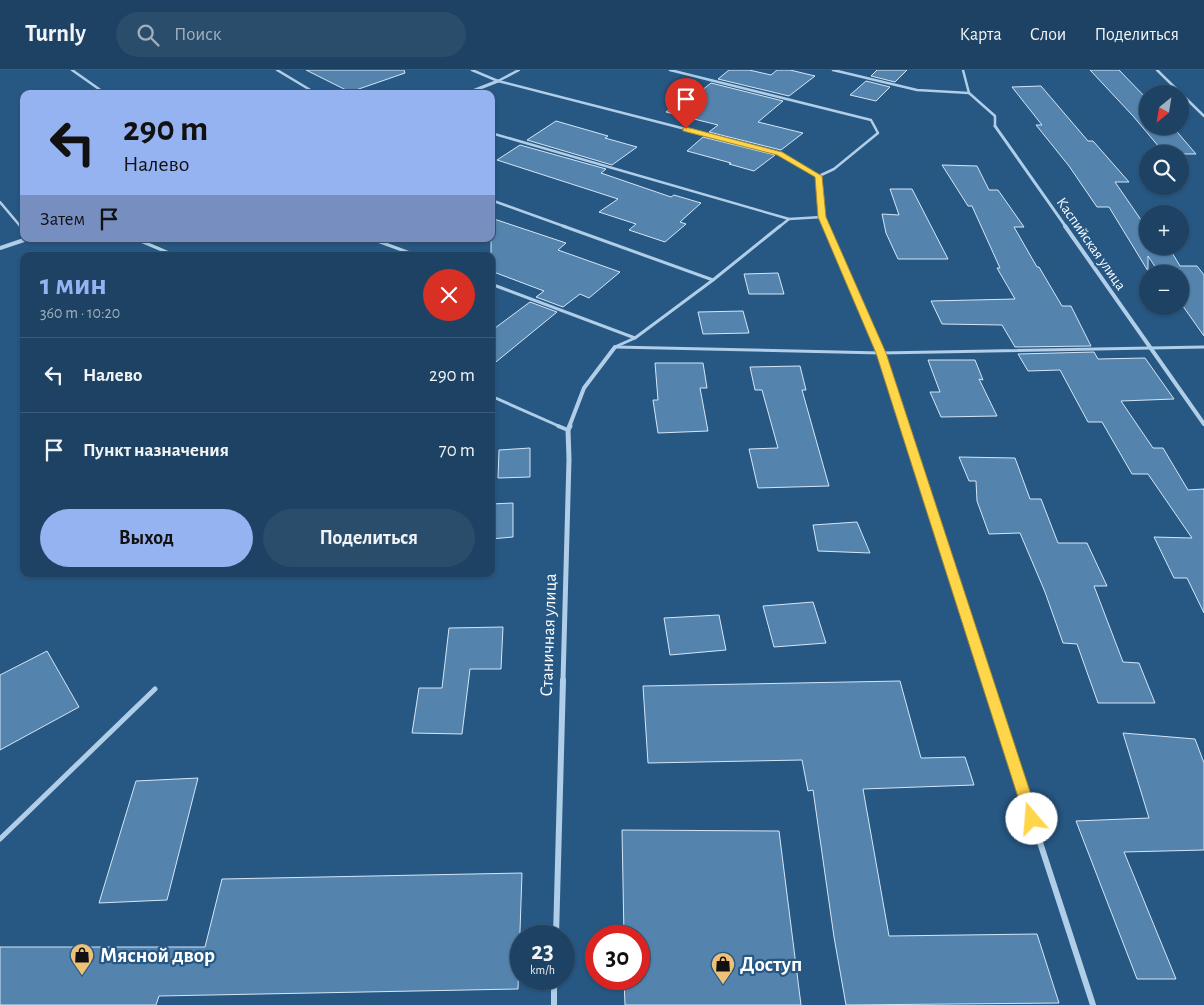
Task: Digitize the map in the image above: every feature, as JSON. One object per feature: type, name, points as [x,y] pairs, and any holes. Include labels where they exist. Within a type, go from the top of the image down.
[{"type":"street","points":[[475,90],[498,81]]},
{"type":"street","name":"Каспийская улица","points":[[995,126],[1204,424]]},
{"type":"street","points":[[819,176],[822,217],[881,353],[1093,1005]]},
{"type":"street","points":[[0,248],[20,241]]},
{"type":"street","name":"Станичная улица","points":[[556,925],[569,459],[568,430],[584,388],[615,347]]},
{"type":"street","points":[[554,990],[554,1005]]},
{"type":"lane","points":[[72,70],[100,90]]},
{"type":"lane","points":[[277,70],[310,90]]},
{"type":"lane","points":[[472,70],[498,81],[779,154],[819,176],[834,169],[878,133],[871,120],[670,70]]},
{"type":"lane","points":[[498,81],[519,70]]},
{"type":"lane","points":[[833,70],[917,90],[969,93]]},
{"type":"lane","points":[[963,70],[969,93],[995,116],[995,126]]},
{"type":"lane","points":[[1158,70],[1204,116]]},
{"type":"lane","points":[[495,134],[789,219],[822,217]]},
{"type":"lane","points":[[495,201],[714,280]]},
{"type":"lane","points":[[0,202],[20,226]]},
{"type":"lane","points":[[615,347],[635,338],[714,280],[789,219]]},
{"type":"lane","points":[[143,242],[167,252]]},
{"type":"lane","points":[[380,242],[407,252]]},
{"type":"lane","points":[[495,286],[635,338]]},
{"type":"lane","points":[[615,347],[881,353],[1204,347]]},
{"type":"lane","points":[[495,398],[568,430]]},
{"type":"lane","points":[[0,839],[155,689]]},
{"type":"building","points":[[306,70],[404,70],[405,73],[356,90],[346,90]]},
{"type":"building","points":[[729,70],[749,70],[771,75],[777,70],[790,70],[815,76],[789,96],[718,79]]},
{"type":"building","points":[[877,70],[907,70],[895,82],[871,76]]},
{"type":"building","points":[[1090,70],[1119,70],[1139,91],[1139,123]]},
{"type":"building","points":[[866,81],[890,87],[876,101],[850,95]]},
{"type":"building","points":[[711,83],[783,101],[758,122],[803,133],[781,150],[709,132],[718,125],[666,112],[696,90],[701,91]]},
{"type":"building","points":[[1041,86],[1088,141],[1093,141],[1129,182],[1115,182],[1139,217],[1139,255],[1173,255],[1179,265],[1154,265],[1148,256],[1148,265],[1144,265],[1109,207],[1097,207],[1069,166],[1036,125],[1042,125],[1012,87]]},
{"type":"building","points":[[556,121],[608,136],[605,138],[637,147],[612,165],[527,140]]},
{"type":"building","points":[[1149,135],[1180,135],[1188,145],[1157,145]]},
{"type":"building","points":[[703,137],[775,155],[754,171],[687,151]]},
{"type":"building","points":[[520,145],[606,169],[601,173],[671,197],[674,195],[701,203],[680,222],[686,224],[665,242],[629,230],[636,224],[599,212],[618,199],[497,160]]},
{"type":"building","points":[[1189,146],[1196,154],[1189,154]]},
{"type":"building","points":[[942,165],[977,166],[989,190],[998,190],[1024,227],[1014,227],[1037,267],[1039,267],[1062,306],[1071,306],[1091,346],[1015,347],[1002,325],[942,324],[931,301],[1015,299],[997,268],[1000,268],[972,206],[968,206]]},
{"type":"building","points":[[890,189],[912,189],[948,259],[898,259],[886,233],[882,214],[899,215]]},
{"type":"building","points":[[495,219],[566,243],[558,250],[620,272],[589,298],[580,294],[563,307],[536,297],[544,291],[495,273],[495,252],[491,252],[491,242],[495,242]]},
{"type":"building","points":[[1189,266],[1197,266],[1204,275],[1204,336],[1189,315]]},
{"type":"building","points":[[778,273],[784,294],[749,294],[744,274]]},
{"type":"building","points":[[530,302],[557,312],[495,363],[495,328]]},
{"type":"building","points":[[743,311],[749,333],[703,334],[698,312]]},
{"type":"building","points":[[1094,352],[1098,359],[1145,358],[1174,399],[1121,401],[1153,448],[1163,448],[1188,490],[1204,489],[1204,613],[1187,578],[1174,578],[1154,537],[1192,538],[1148,474],[1132,474],[1102,422],[1088,422],[1060,370],[1028,371],[1018,354]]},
{"type":"building","points":[[928,360],[975,360],[983,380],[979,379],[997,416],[941,417],[930,392],[940,392]]},
{"type":"building","points":[[655,363],[703,363],[707,388],[700,388],[708,431],[658,433],[653,400],[658,400]]},
{"type":"building","points":[[800,366],[806,390],[802,390],[829,486],[758,488],[749,449],[778,448],[762,390],[755,390],[750,367]]},
{"type":"building","points":[[530,448],[530,477],[498,478],[499,450]]},
{"type":"building","points":[[959,457],[1015,458],[1030,499],[1041,499],[1058,543],[1087,543],[1107,586],[1094,586],[1123,662],[1139,663],[1155,703],[1098,703],[1077,644],[1063,643],[1045,592],[1020,533],[989,534],[977,501],[976,481],[969,481]]},
{"type":"building","points":[[513,503],[513,537],[495,539],[495,504]]},
{"type":"building","points":[[857,522],[870,553],[818,551],[813,525]]},
{"type":"building","points":[[813,602],[826,643],[774,647],[763,606]]},
{"type":"building","points":[[719,615],[726,650],[670,655],[664,618]]},
{"type":"building","points":[[503,627],[501,669],[470,669],[462,734],[412,733],[419,688],[442,688],[449,628]]},
{"type":"building","points":[[47,651],[79,707],[0,750],[0,675]]},
{"type":"building","points":[[900,681],[921,758],[965,757],[974,785],[863,789],[889,936],[1037,934],[1059,1003],[846,1005],[834,937],[813,790],[808,791],[802,760],[648,763],[643,686]]},
{"type":"building","points":[[1123,733],[1195,739],[1204,763],[1204,850],[1124,852],[1176,979],[1137,979],[1076,821],[1149,818]]},
{"type":"building","points":[[198,778],[167,900],[99,903],[136,781]]},
{"type":"building","points":[[622,830],[779,831],[801,1005],[625,1005],[624,990],[650,990],[650,925],[624,925]]},
{"type":"building","points":[[522,873],[520,925],[510,925],[510,989],[159,996],[156,1005],[0,1005],[0,947],[205,947],[222,879]]},
{"type":"place","name":"Мясной двор","points":[[82,976]]},
{"type":"place","name":"Доступ","points":[[723,985]]},
{"type":"route","points":[[686,129],[779,154],[801,164],[819,176],[822,217],[881,353],[1032,819]]}]
